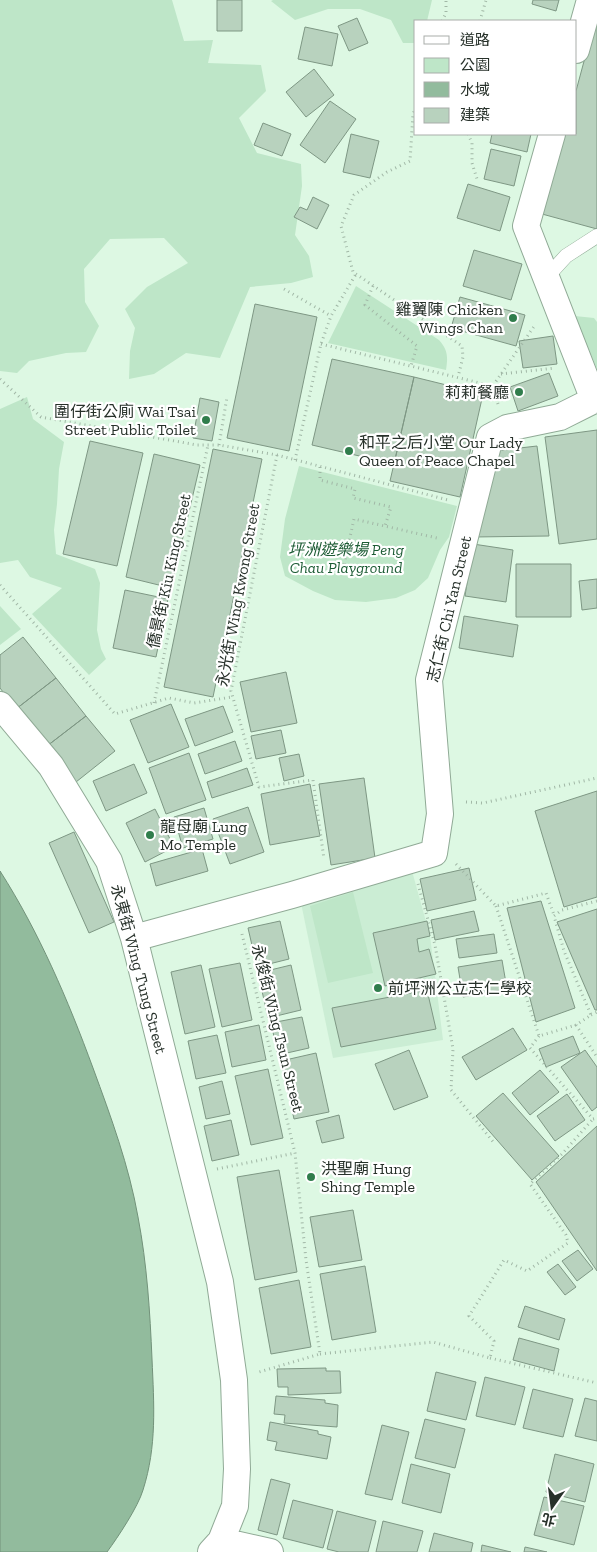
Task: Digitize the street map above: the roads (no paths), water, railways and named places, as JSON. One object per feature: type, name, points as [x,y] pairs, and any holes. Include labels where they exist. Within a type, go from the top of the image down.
[{"type":"street","points":[[577,46],[590,0]]},
{"type":"street","points":[[552,135],[526,226],[596,401]]},
{"type":"street","name":"志仁街 Chi Yan Street","points":[[134,938],[423,856],[440,814],[430,680],[490,437],[508,428],[560,417],[596,401]]},
{"type":"street","name":"永東街 Wing Tung Street","points":[[0,705],[52,766],[108,861],[134,938],[220,1282],[234,1380],[237,1469],[235,1506],[216,1546]]},
{"type":"street","points":[[216,1546],[270,1552]]},
{"type":"lane","points":[[550,287],[566,256],[597,236]]},
{"type":"water","points":[[0,871],[40,942],[63,992],[83,1043],[125,1160],[141,1235],[150,1324],[153,1441],[143,1490],[137,1505],[107,1552],[0,1552]]},
{"type":"place","name":"雞翼陳 Chicken Wings Chan","points":[[513,318]]},
{"type":"place","name":"莉莉餐廳","points":[[519,392]]},
{"type":"place","name":"圍仔街公廁 Wai Tsai Street Public Toilet","points":[[206,420]]},
{"type":"place","name":"和平之后小堂 Our Lady Queen of Peace Chapel","points":[[349,451]]},
{"type":"place","name":"龍母廟 Lung Mo Temple","points":[[150,835]]},
{"type":"place","name":"前坪洲公立志仁學校","points":[[378,988]]},
{"type":"place","name":"洪聖廟 Hung Shing Temple","points":[[311,1177]]},
{"type":"park label","name":"坪洲遊樂場 Peng Chau Playground","points":[[346,558]]}]
